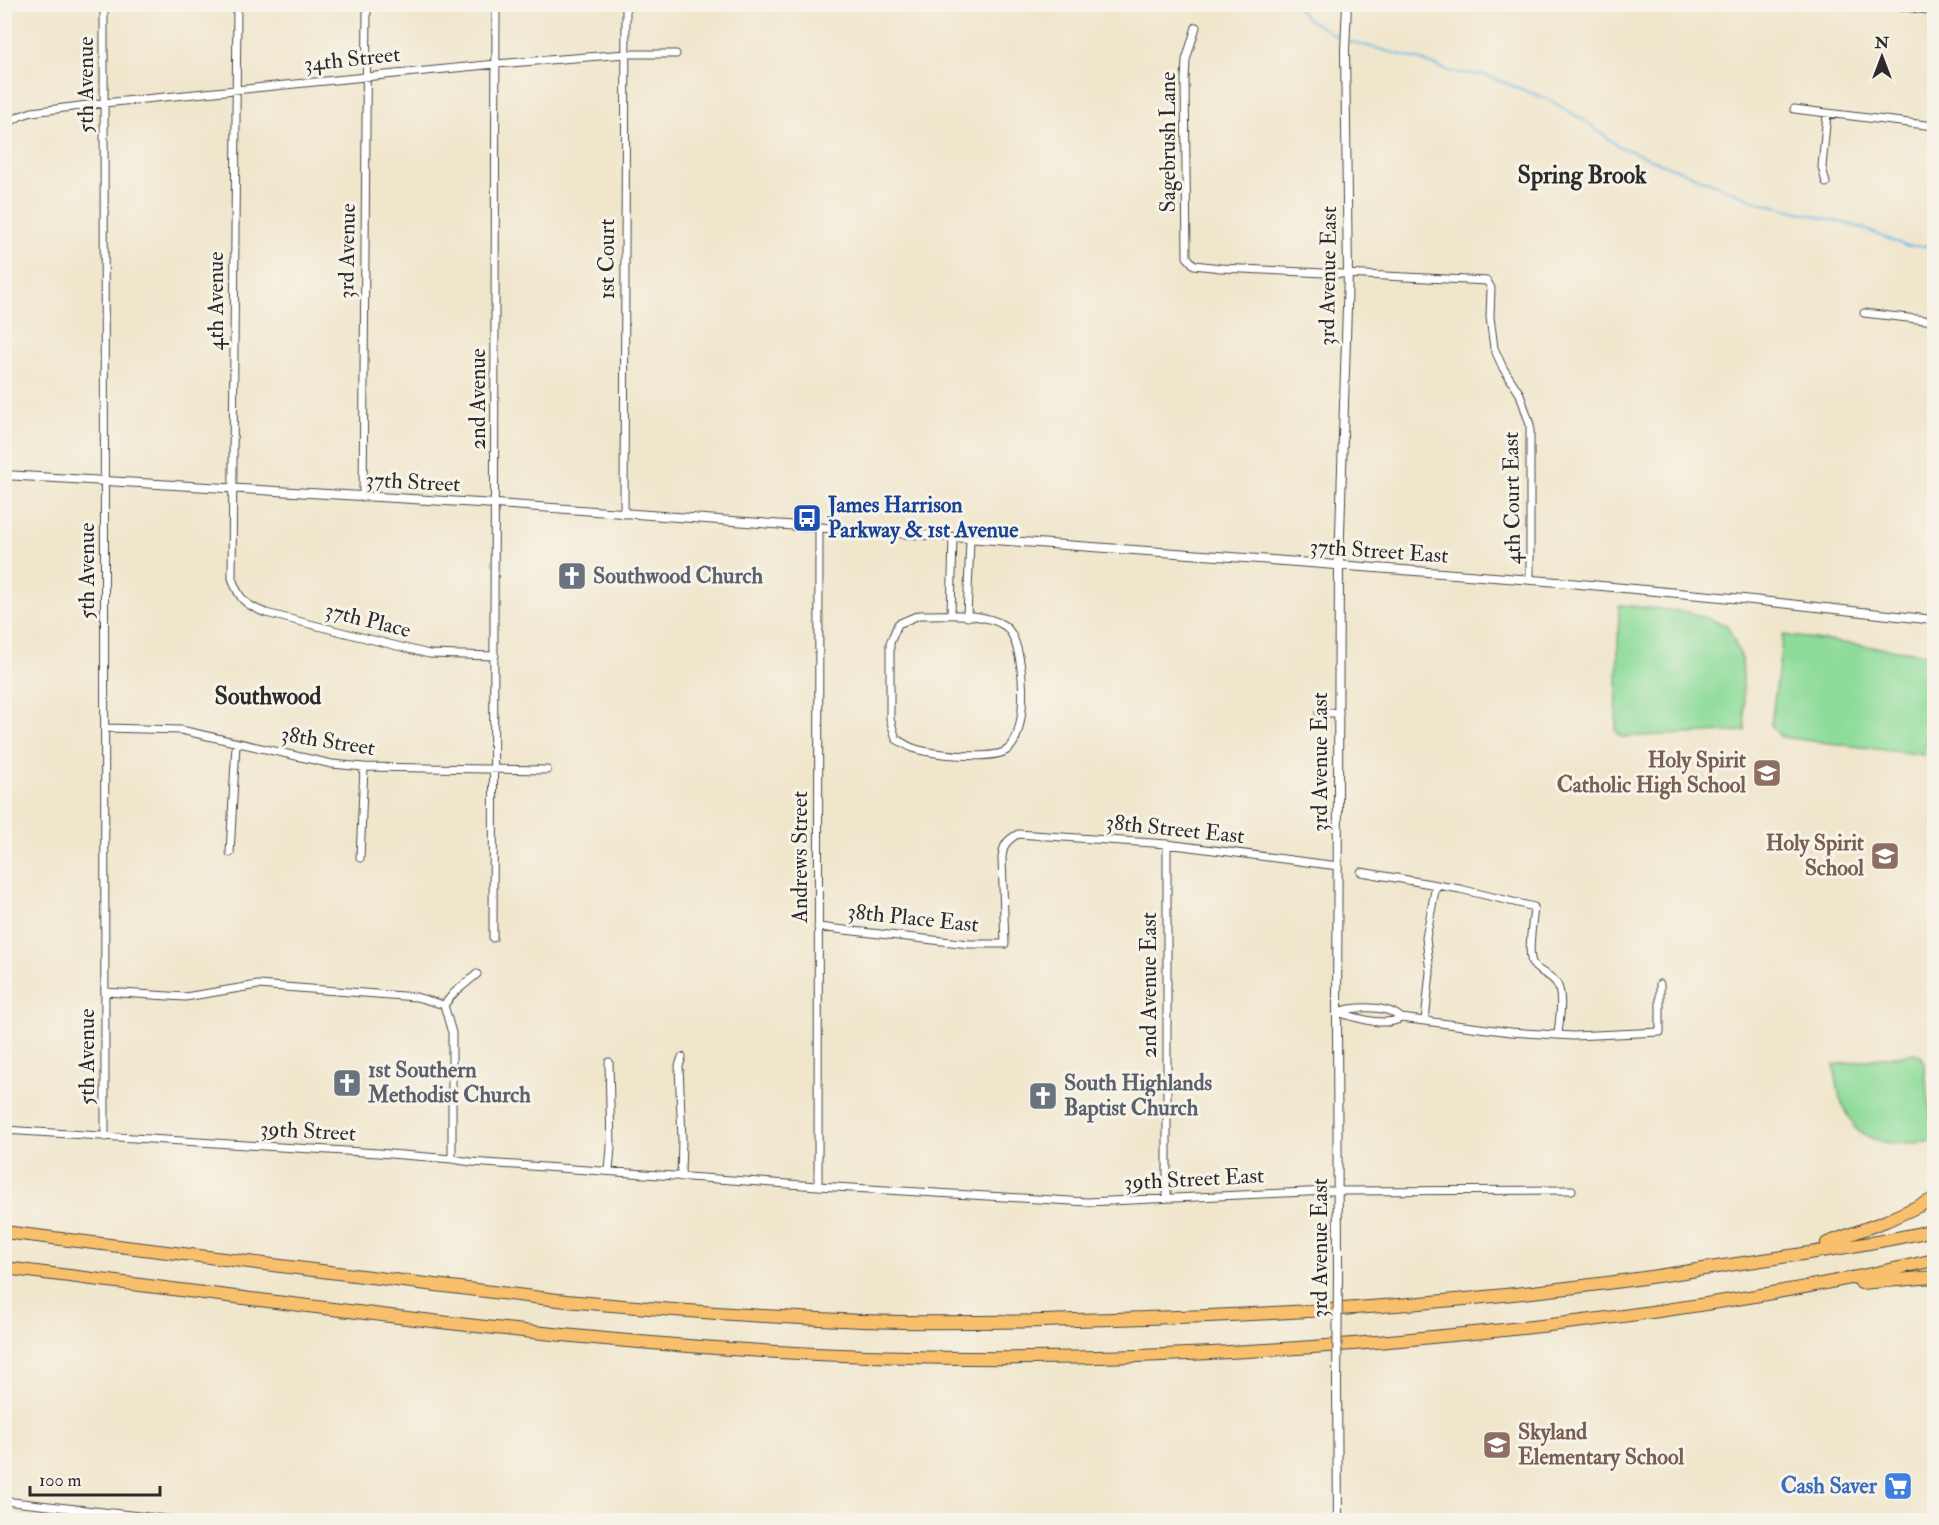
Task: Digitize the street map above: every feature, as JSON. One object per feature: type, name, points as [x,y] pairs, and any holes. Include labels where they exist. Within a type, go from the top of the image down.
[{"type":"highway","points":[[1786,1256],[1839,1239],[1935,1199]]},
{"type":"highway","points":[[4,1232],[566,1301],[749,1315],[918,1322],[1191,1317],[1357,1308],[1549,1291],[1653,1278],[1935,1230]]},
{"type":"highway","points":[[4,1268],[579,1337],[793,1353],[951,1358],[1145,1356],[1272,1351],[1398,1341],[1588,1321],[1809,1287],[1935,1260]]},
{"type":"highway","points":[[1809,1287],[1935,1277]]},
{"type":"street","name":"5th Avenue","points":[[104,4],[105,1137]]},
{"type":"street","name":"4th Avenue","points":[[237,4],[232,578],[238,596]]},
{"type":"street","name":"3rd Avenue","points":[[363,497],[367,4]]},
{"type":"street","name":"2nd Avenue","points":[[494,938],[496,4]]},
{"type":"street","name":"1st Court","points":[[624,514],[626,4]]},
{"type":"street","name":"3rd Avenue East","points":[[1338,1521],[1339,566],[1347,274],[1345,30],[1347,4]]},
{"type":"street","points":[[1885,4],[1929,8]]},
{"type":"street","name":"Sagebrush Lane","points":[[1196,27],[1186,60],[1185,81],[1187,257],[1194,265],[1221,268],[1347,274]]},
{"type":"street","name":"34th Street","points":[[4,126],[32,112],[104,103],[496,64],[626,54],[676,54]]},
{"type":"street","points":[[1794,109],[1935,126]]},
{"type":"street","points":[[1826,183],[1822,157],[1827,114]]},
{"type":"street","name":"4th Court East","points":[[1347,274],[1487,281],[1491,288],[1490,317],[1494,348],[1503,368],[1520,394],[1530,425],[1530,580]]},
{"type":"street","points":[[1864,313],[1935,321]]},
{"type":"street","name":"37th Street","points":[[4,475],[496,504],[819,528]]},
{"type":"street","name":"37th Street East","points":[[819,528],[1530,580],[1733,598],[1935,620]]},
{"type":"street","name":"Andrews Street","points":[[818,1186],[820,1055],[819,528]]},
{"type":"street","points":[[951,615],[953,537]]},
{"type":"street","points":[[967,617],[970,540]]},
{"type":"street","name":"37th Place","points":[[238,596],[266,613],[429,654],[495,656]]},
{"type":"street","points":[[920,615],[951,615],[991,619],[1011,631],[1018,648],[1021,688],[1019,731],[1007,751],[987,756],[967,756],[914,748],[896,739],[890,719],[890,643],[898,624],[920,615]]},
{"type":"street","points":[[1319,713],[1339,712]]},
{"type":"street","name":"38th Street","points":[[105,728],[181,730],[332,764],[364,768],[548,770]]},
{"type":"street","points":[[230,853],[236,744]]},
{"type":"street","points":[[360,858],[364,768]]},
{"type":"street","name":"38th Street East","points":[[1005,944],[1003,847],[1009,839],[1018,834],[1167,844],[1338,866]]},
{"type":"street","name":"2nd Avenue East","points":[[1167,844],[1167,1198]]},
{"type":"street","points":[[1361,872],[1436,885],[1534,907],[1531,961],[1558,986],[1560,999],[1558,1035]]},
{"type":"street","points":[[1425,1021],[1430,972],[1426,938],[1436,885]]},
{"type":"street","name":"38th Place East","points":[[818,927],[969,944],[1005,944]]},
{"type":"street","points":[[444,1005],[454,993],[477,974]]},
{"type":"street","points":[[1337,1012],[1378,1021],[1394,1022],[1401,1018],[1511,1032],[1626,1035],[1659,1032],[1659,984]]},
{"type":"street","points":[[105,992],[185,997],[258,985],[416,997],[444,1005]]},
{"type":"street","points":[[444,1005],[452,1033],[452,1159]]},
{"type":"street","points":[[1337,1012],[1353,1007],[1366,1008],[1396,1013],[1401,1018]]},
{"type":"street","points":[[681,1177],[680,1066],[682,1058]]},
{"type":"street","points":[[609,1062],[611,1147],[609,1171]]},
{"type":"street","name":"39th Street","points":[[4,1130],[452,1159],[818,1186]]},
{"type":"street","name":"39th Street East","points":[[818,1186],[1087,1202],[1338,1191],[1572,1190]]},
{"type":"street","points":[[4,1501],[175,1521]]},
{"type":"green space","points":[[1619,605],[1689,612],[1727,625],[1742,659],[1745,731],[1622,737],[1616,731]]},
{"type":"green space","points":[[1783,635],[1934,655],[1934,679],[1924,755],[1781,737],[1771,725]]},
{"type":"green space","points":[[1916,1053],[1923,1058],[1934,1141],[1883,1142],[1855,1128],[1840,1099],[1834,1065]]},
{"type":"waterway","points":[[1295,4],[1306,18],[1343,40]]},
{"type":"waterway","points":[[1348,41],[1421,60],[1452,72],[1484,75],[1550,100],[1588,123],[1618,146],[1759,202],[1859,227],[1906,246],[1934,246]]},
{"type":"place","name":"James Harrison Parkway & 1st Avenue","points":[[807,518]]},
{"type":"place","name":"Southwood Church","points":[[572,576]]},
{"type":"place","name":"Holy Spirit Catholic High School","points":[[1767,773]]},
{"type":"place","name":"Holy Spirit School","points":[[1885,856]]},
{"type":"place","name":"1st Southern Methodist Church","points":[[347,1083]]},
{"type":"place","name":"South Highlands Baptist Church","points":[[1043,1096]]},
{"type":"place","name":"Skyland Elementary School","points":[[1497,1445]]},
{"type":"place","name":"Cash Saver","points":[[1898,1486]]},
{"type":"district","name":"Spring Brook","points":[[1582,175]]},
{"type":"district","name":"Southwood","points":[[268,696]]}]
